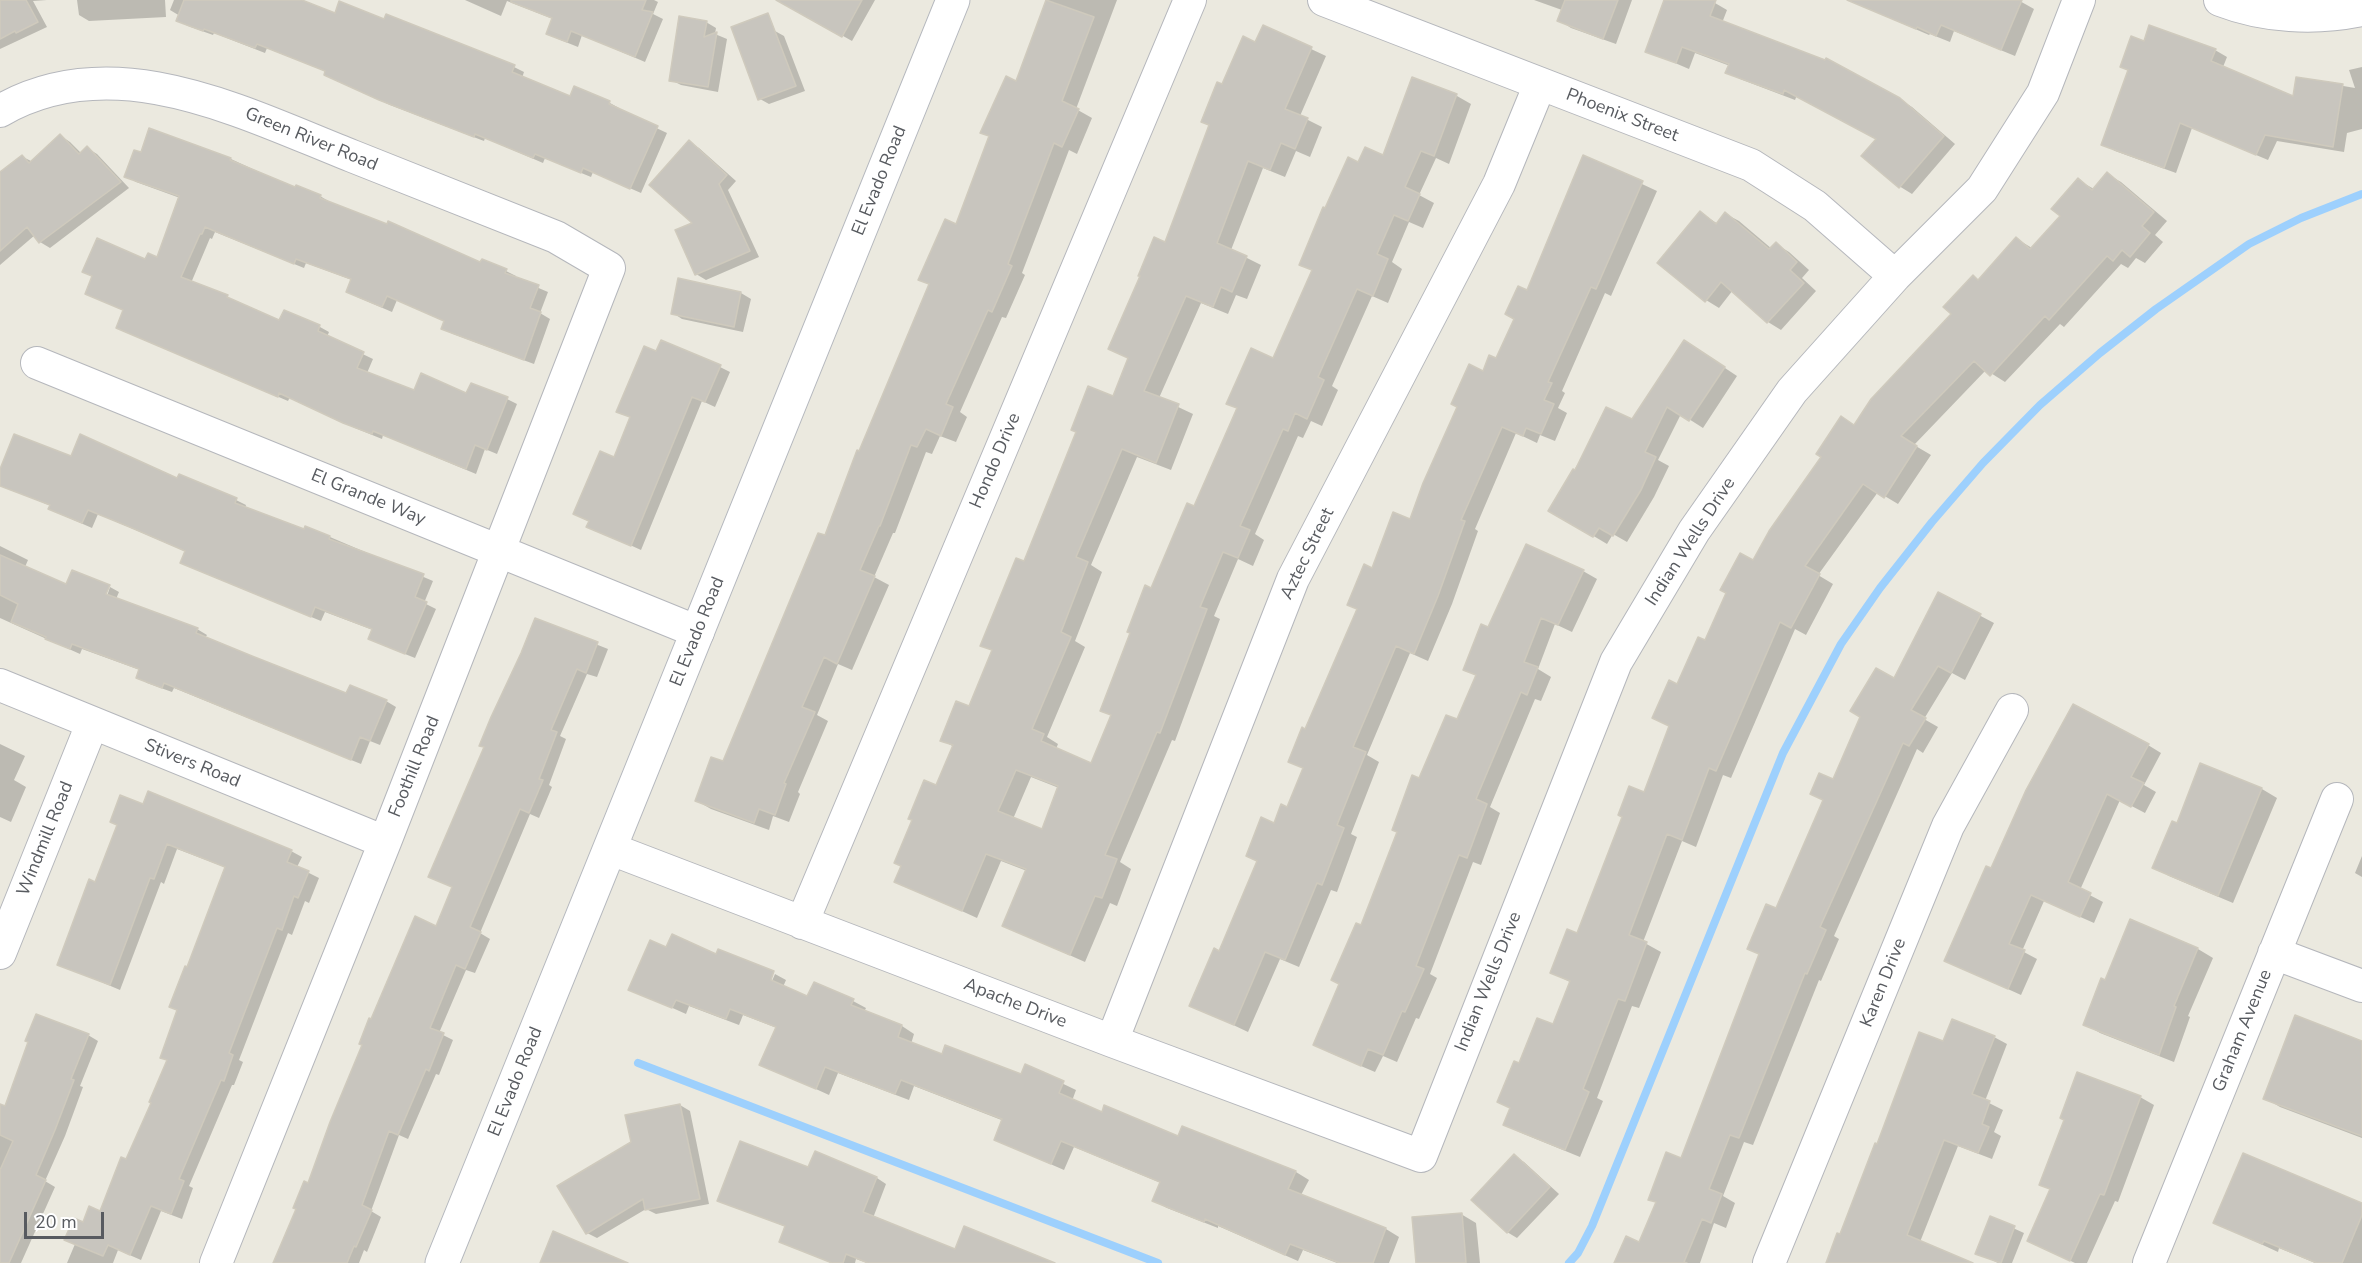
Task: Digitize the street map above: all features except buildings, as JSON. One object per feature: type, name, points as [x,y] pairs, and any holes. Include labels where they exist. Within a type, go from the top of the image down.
[{"type":"main road","name":"El Evado Road","points":[[442,1263],[953,0]]},
{"type":"street","name":"Hondo Drive","points":[[802,923],[1190,0]]},
{"type":"street","name":"Phoenix Street","points":[[1324,0],[1751,165],[1815,206],[1896,276]]},
{"type":"street","name":"Indian Wells Drive","points":[[1421,1156],[1616,662],[1694,531],[1792,391],[1896,276],[1982,189],[2043,93],[2079,0]]},
{"type":"street","points":[[2220,0],[2243,9],[2298,17],[2362,10]]},
{"type":"street","name":"Green River Road","points":[[0,111],[16,102],[70,84],[135,84],[209,99],[556,237],[609,268]]},
{"type":"street","name":"Aztec Street","points":[[1112,1041],[1293,579],[1499,184],[1540,84]]},
{"type":"street","name":"Foothill Road","points":[[216,1263],[500,551],[609,268]]},
{"type":"street","name":"El Grande Way","points":[[38,363],[698,632]]},
{"type":"street","name":"Stivers Road","points":[[0,685],[385,842]]},
{"type":"street","name":"Karen Drive","points":[[1769,1263],[1948,826],[2012,710]]},
{"type":"street","name":"Windmill Road","points":[[0,953],[92,724]]},
{"type":"street","name":"Graham Avenue","points":[[2149,1263],[2337,799]]},
{"type":"street","name":"Apache Drive","points":[[611,849],[1112,1041],[1421,1156]]},
{"type":"street","points":[[2274,953],[2362,986]]},
{"type":"waterway","points":[[1569,1263],[1578,1253],[1592,1226],[1783,753],[1841,644],[1880,588],[1932,522],[1983,463],[2040,405],[2100,353],[2156,309],[2249,244],[2301,218],[2362,194]]},
{"type":"waterway","points":[[638,1063],[1158,1263]]}]
